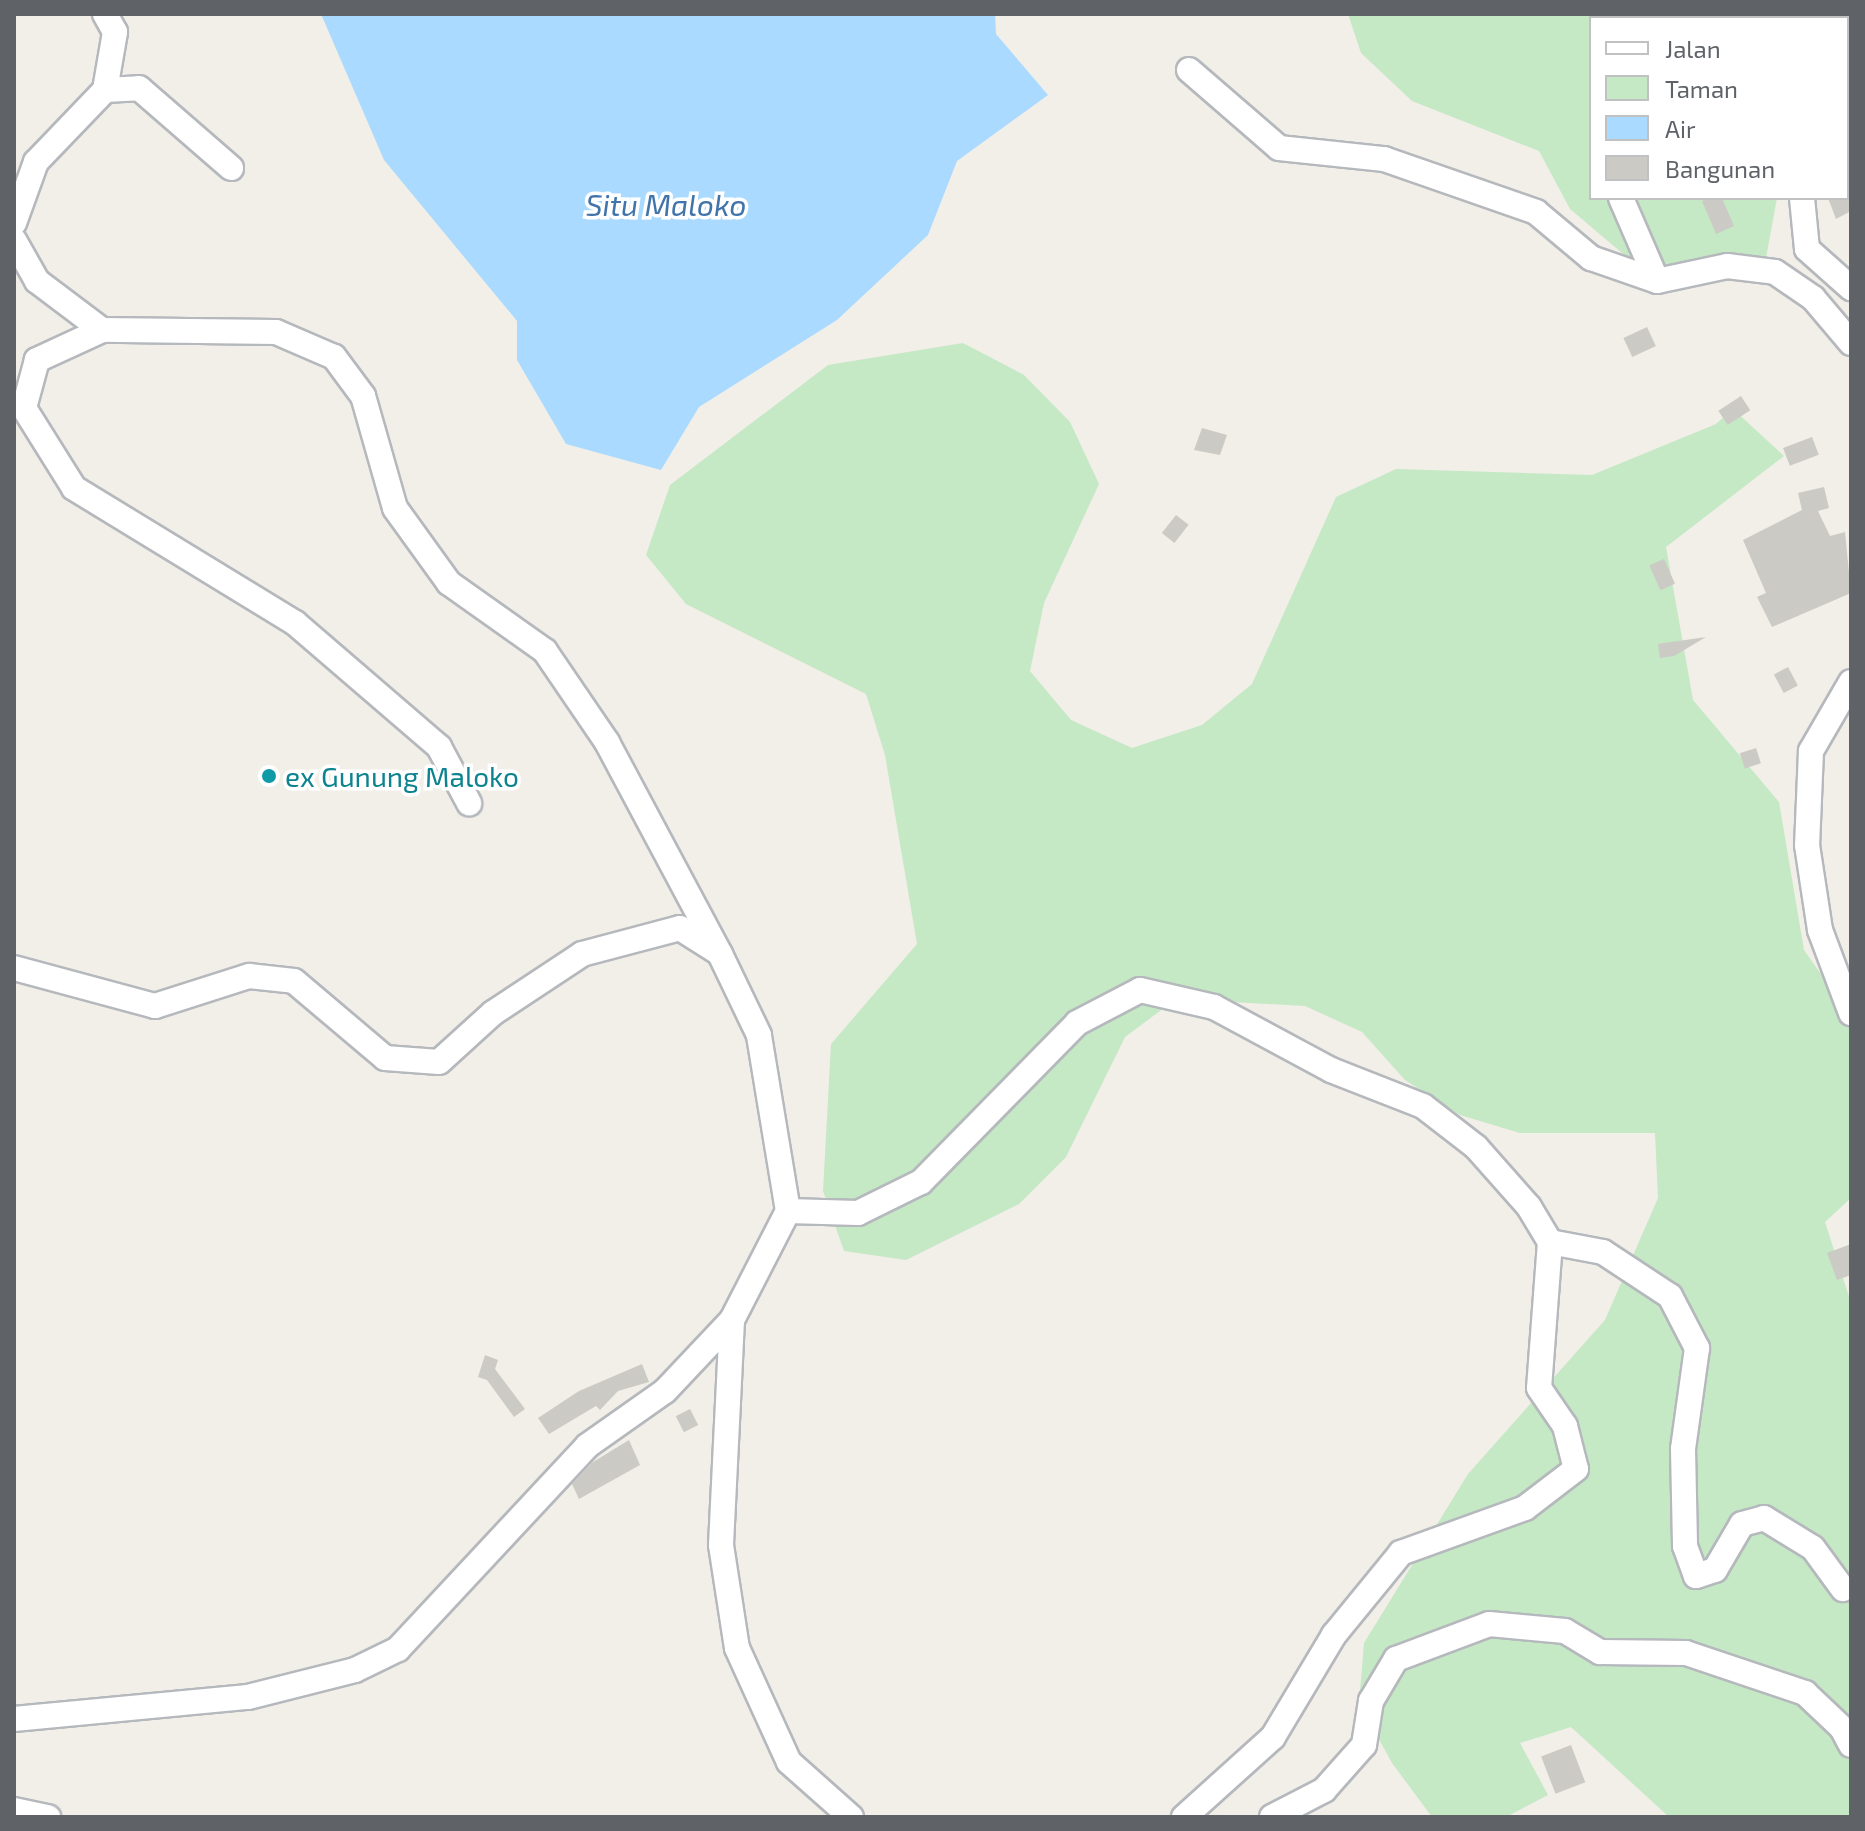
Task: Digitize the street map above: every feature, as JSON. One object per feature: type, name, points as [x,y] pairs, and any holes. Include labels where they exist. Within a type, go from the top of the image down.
[{"type":"street","points":[[14,223],[36,162],[105,90],[115,32],[105,14]]},
{"type":"street","points":[[1189,70],[1279,148],[1384,159],[1536,212],[1591,258],[1657,281],[1727,266],[1775,272],[1813,298],[1851,343]]},
{"type":"street","points":[[105,90],[139,88],[231,168]]},
{"type":"street","points":[[1622,200],[1657,281]]},
{"type":"street","points":[[1802,200],[1807,249],[1851,288]]},
{"type":"street","points":[[14,240],[37,281],[102,330]]},
{"type":"street","points":[[14,1719],[248,1697],[355,1670],[398,1649],[587,1446],[665,1391],[732,1320],[788,1211],[759,1035],[720,954],[607,742],[545,651],[449,583],[395,508],[363,396],[334,357],[276,332],[102,330],[37,360],[24,408],[74,488],[295,623],[439,747],[469,803]]},
{"type":"street","points":[[1851,682],[1811,751],[1807,845],[1820,930],[1851,1013]]},
{"type":"street","points":[[14,968],[155,1006],[249,976],[294,981],[385,1058],[439,1062],[493,1013],[582,954],[680,928],[720,954]]},
{"type":"street","points":[[788,1211],[858,1213],[921,1182],[1077,1023],[1140,990],[1214,1007],[1331,1070],[1423,1106],[1476,1147],[1529,1207],[1550,1242],[1539,1388],[1565,1426],[1576,1469],[1525,1508],[1401,1553],[1334,1635],[1273,1737],[1187,1817]]},
{"type":"street","points":[[1550,1242],[1603,1252],[1670,1296],[1697,1348],[1683,1449],[1685,1546],[1696,1576],[1715,1570],[1742,1524],[1764,1518],[1813,1548],[1843,1589]]},
{"type":"street","points":[[732,1320],[721,1545],[737,1648],[789,1762],[851,1817]]},
{"type":"street","points":[[1272,1817],[1324,1790],[1364,1745],[1371,1701],[1396,1659],[1489,1624],[1565,1631],[1600,1652],[1686,1653],[1805,1693],[1842,1728],[1851,1745]]},
{"type":"street","points":[[14,1810],[48,1817]]},
{"type":"green space","points":[[1348,14],[1851,14],[1851,70],[1849,16],[1589,16],[1589,200],[1777,200],[1766,258],[1641,269],[1570,209],[1539,151],[1412,101],[1361,53]]},
{"type":"green space","points":[[963,343],[1024,375],[1070,422],[1099,484],[1044,603],[1030,671],[1071,720],[1132,748],[1202,725],[1252,684],[1336,497],[1396,469],[1592,475],[1716,424],[1733,409],[1784,456],[1666,547],[1693,700],[1779,802],[1804,950],[1851,1017],[1851,1198],[1825,1222],[1851,1303],[1851,1817],[1669,1817],[1571,1727],[1520,1743],[1548,1795],[1506,1817],[1432,1817],[1392,1763],[1359,1703],[1364,1643],[1468,1474],[1605,1320],[1658,1198],[1655,1133],[1520,1133],[1460,1115],[1405,1080],[1362,1032],[1305,1006],[1176,999],[1125,1037],[1066,1157],[1019,1204],[906,1260],[844,1251],[823,1191],[831,1044],[917,944],[885,755],[866,694],[686,604],[646,555],[670,485],[828,365]]},
{"type":"water","name":"Situ Maloko","points":[[321,14],[995,14],[996,34],[1048,95],[957,161],[928,235],[837,320],[699,407],[661,470],[566,444],[517,360],[517,321],[384,160]]},
{"type":"building","points":[[1851,198],[1851,211],[1836,219],[1829,200]]},
{"type":"building","points":[[1723,200],[1734,226],[1716,234],[1702,201]]},
{"type":"building","points":[[1647,327],[1656,346],[1632,357],[1623,338]]},
{"type":"building","points":[[1741,396],[1750,410],[1728,425],[1718,411]]},
{"type":"building","points":[[1202,428],[1227,435],[1220,455],[1194,450]]},
{"type":"building","points":[[1812,437],[1819,455],[1790,466],[1783,448]]},
{"type":"building","points":[[1824,487],[1829,508],[1818,511],[1830,536],[1845,532],[1851,593],[1772,627],[1757,597],[1766,593],[1743,540],[1802,510],[1798,493]]},
{"type":"building","points":[[1176,515],[1189,525],[1174,543],[1162,533]]},
{"type":"building","points":[[1664,559],[1675,584],[1660,590],[1649,566]]},
{"type":"building","points":[[1706,637],[1674,656],[1660,658],[1658,644]]},
{"type":"building","points":[[1788,667],[1798,686],[1784,693],[1774,675]]},
{"type":"building","points":[[1756,748],[1761,763],[1745,768],[1740,753]]},
{"type":"building","points":[[1851,1244],[1851,1275],[1837,1280],[1827,1253]]},
{"type":"building","points":[[485,1355],[498,1360],[495,1369],[525,1409],[514,1417],[487,1380],[478,1377]]},
{"type":"building","points":[[642,1364],[649,1382],[618,1391],[600,1410],[596,1406],[549,1434],[538,1418],[579,1391]]},
{"type":"building","points":[[690,1409],[698,1425],[684,1432],[676,1416]]},
{"type":"building","points":[[629,1440],[640,1465],[579,1499],[572,1484],[593,1462]]},
{"type":"building","points":[[1571,1745],[1585,1782],[1555,1794],[1541,1756]]},
{"type":"place","name":"ex Gunung Maloko","points":[[269,776]]}]
